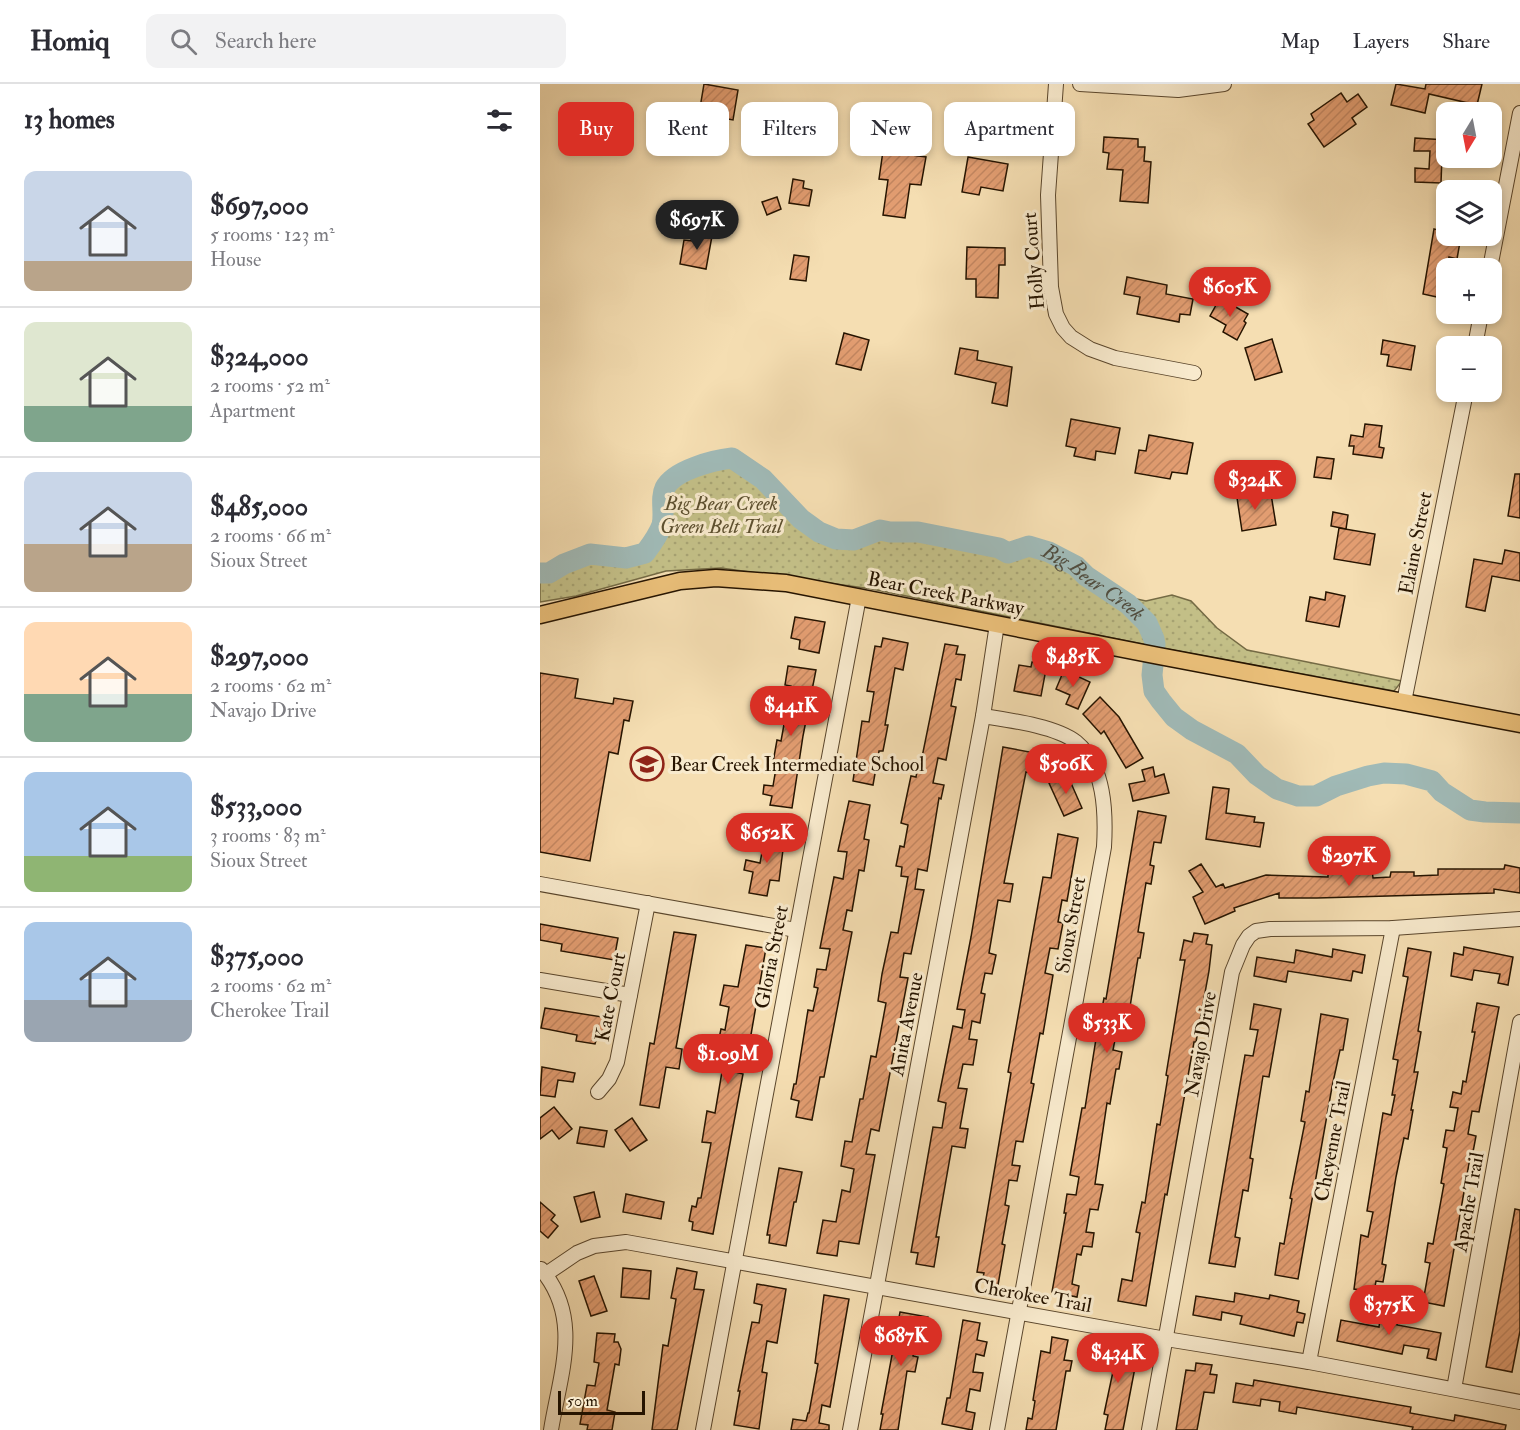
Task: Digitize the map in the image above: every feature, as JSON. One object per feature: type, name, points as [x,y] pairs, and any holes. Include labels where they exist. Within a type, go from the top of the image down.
[{"type":"main road","name":"Bear Creek Parkway","points":[[540,615],[680,580],[716,578],[786,583],[1520,724]]},
{"type":"street","name":"Holly Court","points":[[1056,84],[1049,153],[1048,195],[1051,287],[1057,316],[1071,337],[1090,349],[1114,358],[1194,373]]},
{"type":"street","points":[[1080,84],[1178,90],[1224,84]]},
{"type":"street","points":[[1493,258],[1514,182],[1520,114]]},
{"type":"street","name":"Elaine Street","points":[[1404,702],[1464,402]]},
{"type":"street","name":"Gloria Street","points":[[703,1430],[859,597]]},
{"type":"street","name":"Anita Avenue","points":[[850,1430],[983,716],[997,624]]},
{"type":"street","name":"Sioux Street","points":[[983,716],[1039,727],[1075,741],[1092,761],[1097,773],[1105,813],[1104,847],[997,1430]]},
{"type":"street","points":[[540,884],[796,930]]},
{"type":"street","name":"Kate Court","points":[[598,1092],[609,1079],[617,1062],[648,903]]},
{"type":"street","name":"Navajo Drive","points":[[1149,1430],[1233,972],[1243,945],[1249,936],[1256,931],[1270,928],[1392,928],[1520,919]]},
{"type":"street","name":"Cheyenne Trail","points":[[1309,1362],[1392,928]]},
{"type":"street","points":[[540,980],[630,995]]},
{"type":"street","name":"Apache Trail","points":[[1454,1389],[1520,1022]]},
{"type":"street","name":"Cherokee Trail","points":[[543,1270],[594,1246],[626,1242],[1166,1339],[1309,1362],[1520,1402]]},
{"type":"street","points":[[543,1270],[560,1301],[566,1321],[567,1343],[552,1430]]},
{"type":"green space","name":"Big Bear Creek Green Belt Trail","points":[[732,458],[760,476],[796,515],[826,536],[849,540],[875,531],[894,530],[940,535],[1008,552],[1029,546],[1049,552],[1118,595],[1146,601],[1172,595],[1191,601],[1217,628],[1247,650],[1402,681],[1394,691],[1162,648],[872,589],[721,568],[666,571],[576,596],[540,602],[540,573],[549,573],[564,564],[590,554],[626,558],[645,553],[656,538],[662,524],[665,489],[674,478],[712,460]]},
{"type":"building","points":[[704,84],[738,90],[733,120],[729,119],[729,102],[701,102]]},
{"type":"building","points":[[1396,84],[1425,89],[1426,84],[1482,84],[1478,102],[1464,102],[1429,94],[1425,113],[1391,105]]},
{"type":"building","points":[[1341,93],[1347,102],[1358,94],[1367,107],[1352,118],[1356,124],[1324,147],[1308,124],[1314,120],[1311,114]]},
{"type":"building","points":[[1104,137],[1138,139],[1138,147],[1145,147],[1144,161],[1151,162],[1148,203],[1120,201],[1123,170],[1107,169],[1109,153],[1103,152]]},
{"type":"building","points":[[1415,138],[1436,139],[1436,168],[1442,168],[1441,180],[1436,180],[1436,183],[1415,182],[1415,168],[1429,169],[1430,151],[1414,151]]},
{"type":"building","points":[[882,156],[926,157],[921,185],[910,184],[905,218],[883,215],[888,180],[879,179]]},
{"type":"building","points":[[968,157],[1008,164],[1003,191],[981,187],[979,195],[962,192]]},
{"type":"building","points":[[793,179],[804,181],[803,188],[812,190],[809,206],[789,203]]},
{"type":"building","points":[[777,197],[781,209],[767,215],[762,202]]},
{"type":"building","points":[[1434,229],[1436,230],[1436,246],[1459,246],[1457,258],[1436,258],[1436,297],[1423,294]]},
{"type":"building","points":[[695,233],[712,236],[706,269],[680,264],[684,240],[693,241]]},
{"type":"building","points":[[967,247],[1005,248],[1005,265],[999,265],[998,298],[976,297],[976,279],[966,279]]},
{"type":"building","points":[[794,255],[809,257],[806,281],[790,279]]},
{"type":"building","points":[[1127,277],[1167,285],[1166,294],[1193,299],[1190,315],[1180,314],[1179,322],[1137,314],[1140,297],[1124,294]]},
{"type":"building","points":[[1220,298],[1248,314],[1237,340],[1223,332],[1226,325],[1210,316]]},
{"type":"building","points":[[844,333],[869,340],[861,370],[836,364]]},
{"type":"building","points":[[1272,339],[1282,372],[1255,380],[1245,348]]},
{"type":"building","points":[[1383,340],[1415,346],[1411,370],[1387,366],[1389,355],[1381,354]]},
{"type":"building","points":[[960,348],[978,351],[977,360],[1012,367],[1007,406],[992,403],[996,383],[955,374]]},
{"type":"building","points":[[1071,419],[1120,428],[1115,454],[1096,451],[1095,460],[1074,456],[1076,448],[1066,446]]},
{"type":"building","points":[[1365,424],[1382,426],[1379,447],[1384,448],[1382,458],[1353,454],[1354,446],[1349,446],[1351,435],[1363,437]]},
{"type":"building","points":[[1149,435],[1193,443],[1187,474],[1172,472],[1170,479],[1135,473],[1139,450],[1146,451]]},
{"type":"building","points":[[1317,457],[1334,459],[1331,479],[1314,477]]},
{"type":"building","points":[[1515,474],[1520,474],[1520,518],[1508,516]]},
{"type":"building","points":[[1250,489],[1251,497],[1271,494],[1276,525],[1242,531],[1236,491]]},
{"type":"building","points":[[1333,512],[1348,515],[1346,529],[1331,526]]},
{"type":"building","points":[[1339,528],[1375,534],[1370,565],[1334,559]]},
{"type":"building","points":[[1505,550],[1520,553],[1520,581],[1492,576],[1485,611],[1466,607],[1474,559],[1502,564]]},
{"type":"building","points":[[1326,592],[1345,596],[1339,627],[1306,621],[1310,597],[1325,600]]},
{"type":"building","points":[[795,617],[825,622],[819,653],[799,649],[800,640],[791,638]]},
{"type":"building","points":[[883,638],[908,643],[903,670],[895,668],[885,725],[888,725],[883,751],[879,751],[873,785],[853,781],[862,721],[869,722],[874,692],[867,691],[875,646],[881,647]]},
{"type":"building","points":[[945,644],[958,646],[956,654],[965,655],[961,680],[956,679],[951,706],[956,707],[946,760],[938,758],[933,783],[944,785],[941,799],[939,798],[927,871],[918,869],[915,889],[924,890],[911,954],[904,953],[900,977],[908,978],[879,1131],[871,1129],[866,1154],[875,1155],[859,1244],[839,1241],[837,1256],[817,1253],[823,1220],[836,1222],[842,1190],[850,1192],[854,1169],[841,1166],[845,1141],[852,1142],[871,1056],[876,1057],[886,1003],[878,1001],[882,974],[891,932],[898,933],[908,877],[901,876],[902,867],[896,866],[900,846],[904,847],[908,825],[901,823],[911,776],[916,777],[918,767],[920,767]]},
{"type":"building","points":[[1032,662],[1047,664],[1041,696],[1014,691],[1019,665],[1031,667]]},
{"type":"building","points":[[788,666],[816,670],[792,808],[770,805],[772,796],[763,794],[764,785],[773,786],[776,768],[772,768],[777,740],[781,741],[791,686],[785,685]]},
{"type":"building","points":[[1064,670],[1090,682],[1078,709],[1066,704],[1070,695],[1056,689]]},
{"type":"building","name":"Bear Creek Intermediate School","points":[[540,673],[578,679],[575,698],[613,704],[614,698],[633,701],[629,721],[624,720],[618,754],[609,752],[590,861],[540,852]]},
{"type":"building","points":[[1100,697],[1119,717],[1143,758],[1126,768],[1104,731],[1101,734],[1083,714]]},
{"type":"building","points":[[1003,747],[1035,753],[1031,773],[1026,772],[1004,883],[1013,884],[1010,902],[998,900],[989,953],[996,955],[992,974],[985,973],[981,993],[985,994],[980,1023],[972,1021],[969,1039],[977,1040],[973,1065],[963,1064],[958,1088],[967,1089],[960,1128],[968,1129],[965,1148],[952,1146],[936,1237],[939,1237],[934,1267],[916,1264],[918,1253],[911,1252],[933,1127],[942,1128],[946,1103],[938,1101],[953,1026],[962,1028],[965,1010],[957,1009]]},
{"type":"building","points":[[1153,767],[1155,777],[1164,774],[1169,793],[1133,801],[1129,784],[1145,781],[1142,770]]},
{"type":"building","points":[[1067,774],[1082,808],[1064,816],[1049,783]]},
{"type":"building","points":[[1213,787],[1229,789],[1226,813],[1255,817],[1254,822],[1264,823],[1260,847],[1206,839]]},
{"type":"building","points":[[849,801],[870,805],[864,839],[869,840],[864,871],[859,870],[852,911],[847,910],[843,930],[852,932],[824,1077],[820,1077],[812,1120],[796,1117],[799,1101],[791,1099],[794,1084],[796,1084],[808,1010],[813,1011],[818,988],[814,987],[817,969],[826,970],[830,949],[820,948],[834,877],[843,879],[847,852],[838,851]]},
{"type":"building","points":[[1138,811],[1166,816],[1161,843],[1154,842],[1150,865],[1154,866],[1151,884],[1146,883],[1138,932],[1144,933],[1126,1031],[1117,1029],[1113,1050],[1122,1052],[1119,1069],[1116,1069],[1110,1104],[1107,1103],[1095,1184],[1103,1185],[1098,1210],[1090,1209],[1086,1232],[1094,1233],[1092,1247],[1083,1246],[1081,1255],[1077,1254],[1072,1284],[1079,1286],[1077,1297],[1052,1292],[1066,1213],[1064,1213],[1067,1194],[1076,1195],[1079,1177],[1070,1175],[1082,1108],[1085,1108],[1104,998],[1106,999]]},
{"type":"building","points":[[766,831],[785,834],[779,881],[770,880],[767,896],[749,893],[753,872],[744,870],[746,860],[760,863]]},
{"type":"building","points":[[1058,834],[1078,838],[1067,901],[1062,900],[1058,922],[1063,923],[1058,949],[1050,948],[1045,973],[1053,975],[1043,1034],[1040,1033],[1031,1083],[1034,1084],[1023,1142],[1016,1141],[1012,1165],[1020,1166],[1017,1181],[1009,1180],[1005,1205],[1009,1206],[1002,1244],[1005,1245],[998,1285],[982,1282],[984,1273],[977,1272],[1011,1073],[1008,1072],[1043,877],[1051,878]]},
{"type":"building","points":[[1201,864],[1216,887],[1223,884],[1225,888],[1266,875],[1328,877],[1328,873],[1354,873],[1354,869],[1372,869],[1373,878],[1390,877],[1391,872],[1414,872],[1414,876],[1438,875],[1438,869],[1504,869],[1505,865],[1520,868],[1520,893],[1494,889],[1494,893],[1279,898],[1279,893],[1234,908],[1235,911],[1205,924],[1193,897],[1203,892],[1189,871]]},
{"type":"building","points":[[540,924],[618,938],[614,960],[561,951],[562,944],[540,940]]},
{"type":"building","points":[[674,932],[696,935],[676,1048],[682,1049],[679,1069],[666,1067],[659,1108],[640,1105],[650,1043],[654,1044]]},
{"type":"building","points":[[1194,933],[1208,935],[1206,944],[1212,945],[1209,971],[1167,1195],[1165,1194],[1146,1306],[1118,1301],[1122,1279],[1132,1281],[1140,1233],[1136,1232],[1142,1202],[1145,1203],[1157,1124],[1160,1125],[1168,1076],[1166,1075],[1185,960],[1180,960],[1184,940],[1192,942]]},
{"type":"building","points":[[746,945],[766,948],[748,1052],[739,1051],[735,1072],[743,1074],[713,1234],[692,1230],[693,1222],[689,1221],[692,1206],[696,1207],[698,1198],[701,1198],[711,1143],[702,1142],[707,1111],[715,1113],[724,1060],[722,1060],[724,1050],[717,1048],[721,1029],[725,1030],[729,1007],[720,1005],[724,985],[738,987]]},
{"type":"building","points":[[1464,947],[1513,957],[1508,985],[1498,983],[1500,974],[1474,970],[1472,980],[1451,976],[1454,953],[1463,955]]},
{"type":"building","points":[[1408,948],[1431,952],[1418,1031],[1421,1032],[1414,1072],[1418,1072],[1411,1110],[1413,1110],[1408,1139],[1404,1138],[1396,1177],[1382,1264],[1386,1265],[1383,1282],[1376,1281],[1374,1292],[1354,1289],[1361,1235],[1368,1237],[1373,1212],[1367,1211],[1383,1113],[1391,1115],[1395,1095],[1392,1095],[1398,1060],[1393,1059],[1408,977],[1403,976]]},
{"type":"building","points":[[1333,949],[1365,955],[1362,973],[1353,971],[1351,981],[1288,971],[1286,982],[1254,976],[1257,957],[1294,963],[1296,950],[1332,957]]},
{"type":"building","points":[[1477,1003],[1499,1007],[1479,1112],[1472,1111],[1468,1134],[1476,1136],[1473,1152],[1471,1152],[1444,1306],[1423,1302],[1430,1263],[1425,1262],[1428,1243],[1433,1244],[1444,1184],[1441,1183],[1447,1148],[1443,1147],[1446,1130],[1454,1131],[1458,1108],[1450,1107],[1453,1092],[1461,1094],[1463,1081],[1466,1082],[1475,1032],[1472,1032]]},
{"type":"building","points":[[1254,1004],[1281,1009],[1269,1077],[1263,1076],[1250,1158],[1253,1159],[1248,1191],[1243,1190],[1235,1237],[1240,1238],[1235,1267],[1209,1263],[1245,1055],[1253,1056],[1258,1030],[1250,1029]]},
{"type":"building","points":[[545,1008],[609,1018],[605,1039],[597,1037],[595,1044],[576,1041],[577,1035],[541,1028]]},
{"type":"building","points":[[1321,1014],[1348,1019],[1343,1050],[1340,1050],[1332,1087],[1298,1279],[1275,1275],[1280,1243],[1284,1244],[1292,1199],[1290,1198],[1305,1122],[1301,1121],[1306,1091],[1309,1092]]},
{"type":"building","points":[[542,1067],[575,1073],[573,1082],[558,1080],[555,1097],[540,1095]]},
{"type":"building","points":[[554,1107],[572,1129],[559,1139],[552,1130],[540,1139],[540,1118]]},
{"type":"building","points":[[632,1118],[647,1140],[630,1151],[615,1130]]},
{"type":"building","points":[[580,1127],[607,1131],[604,1147],[577,1143]]},
{"type":"building","points":[[779,1168],[802,1172],[786,1246],[769,1243],[770,1235],[767,1235]]},
{"type":"building","points":[[594,1192],[600,1217],[581,1222],[574,1197]]},
{"type":"building","points":[[626,1194],[664,1202],[661,1219],[623,1212]]},
{"type":"building","points":[[540,1202],[555,1215],[551,1220],[558,1226],[548,1238],[540,1231]]},
{"type":"building","points":[[1515,1209],[1520,1210],[1520,1331],[1512,1372],[1486,1367]]},
{"type":"building","points":[[623,1268],[651,1271],[649,1299],[621,1297]]},
{"type":"building","points":[[677,1268],[697,1272],[694,1289],[704,1290],[677,1430],[652,1430],[663,1345],[668,1346],[676,1299],[671,1298]]},
{"type":"building","points":[[594,1276],[607,1311],[591,1316],[579,1281]]},
{"type":"building","points":[[757,1284],[786,1289],[777,1343],[767,1341],[762,1372],[767,1373],[759,1429],[734,1425],[740,1391],[738,1391],[752,1322],[759,1323],[762,1305],[754,1303]]},
{"type":"building","points":[[1235,1293],[1269,1299],[1270,1295],[1299,1301],[1297,1312],[1305,1314],[1303,1323],[1297,1322],[1294,1336],[1240,1324],[1242,1316],[1222,1312],[1221,1320],[1193,1315],[1196,1296],[1234,1302]]},
{"type":"building","points":[[824,1295],[849,1299],[830,1407],[822,1405],[819,1423],[829,1425],[829,1430],[791,1430],[793,1419],[806,1421],[809,1413],[818,1364],[815,1363]]},
{"type":"building","points":[[900,1312],[928,1317],[924,1335],[917,1334],[913,1356],[918,1357],[915,1372],[907,1371],[898,1430],[880,1430],[883,1414],[881,1414]]},
{"type":"building","points":[[1381,1312],[1399,1316],[1397,1325],[1441,1333],[1436,1360],[1427,1358],[1429,1349],[1404,1345],[1402,1354],[1337,1341],[1341,1320],[1379,1327]]},
{"type":"building","points":[[963,1320],[980,1323],[977,1340],[987,1342],[984,1356],[976,1354],[973,1372],[983,1373],[980,1391],[970,1389],[966,1411],[975,1413],[972,1430],[942,1424],[947,1398],[950,1398]]},
{"type":"building","points":[[597,1333],[615,1334],[614,1342],[618,1342],[621,1349],[619,1365],[615,1364],[607,1410],[615,1412],[612,1430],[587,1430],[588,1425],[580,1424],[587,1385],[595,1386],[599,1363],[594,1362]]},
{"type":"building","points":[[1052,1337],[1068,1340],[1064,1360],[1072,1361],[1070,1371],[1066,1371],[1056,1430],[1026,1430],[1028,1418],[1032,1419],[1041,1351],[1050,1353]]},
{"type":"building","points":[[1097,1344],[1138,1352],[1123,1430],[1105,1430],[1108,1415],[1104,1414],[1115,1362],[1095,1359]]},
{"type":"building","points":[[1196,1363],[1212,1365],[1210,1374],[1217,1375],[1214,1393],[1204,1392],[1197,1430],[1176,1430],[1186,1370],[1195,1371]]},
{"type":"building","points":[[1254,1380],[1411,1407],[1410,1413],[1454,1421],[1455,1415],[1506,1425],[1505,1430],[1412,1430],[1413,1427],[1297,1407],[1296,1414],[1279,1411],[1280,1402],[1261,1399],[1260,1406],[1233,1402],[1236,1383],[1253,1386]]},
{"type":"waterway","name":"Big Bear Creek","points":[[540,573],[549,573],[564,564],[590,554],[626,558],[645,553],[662,525],[664,492],[670,482],[695,467],[732,458],[763,479],[801,519],[819,532],[836,539],[854,540],[880,530],[918,532],[999,548],[1008,553],[1029,546],[1049,552],[1076,566],[1086,576],[1128,604],[1147,623],[1155,644],[1152,675],[1154,691],[1174,717],[1192,730],[1237,754],[1257,775],[1277,789],[1298,796],[1316,796],[1336,786],[1368,776],[1384,773],[1406,774],[1432,781],[1442,792],[1470,810],[1520,813]]},
{"type":"place","name":"Bear Creek Intermediate School","points":[[647,764]]}]
